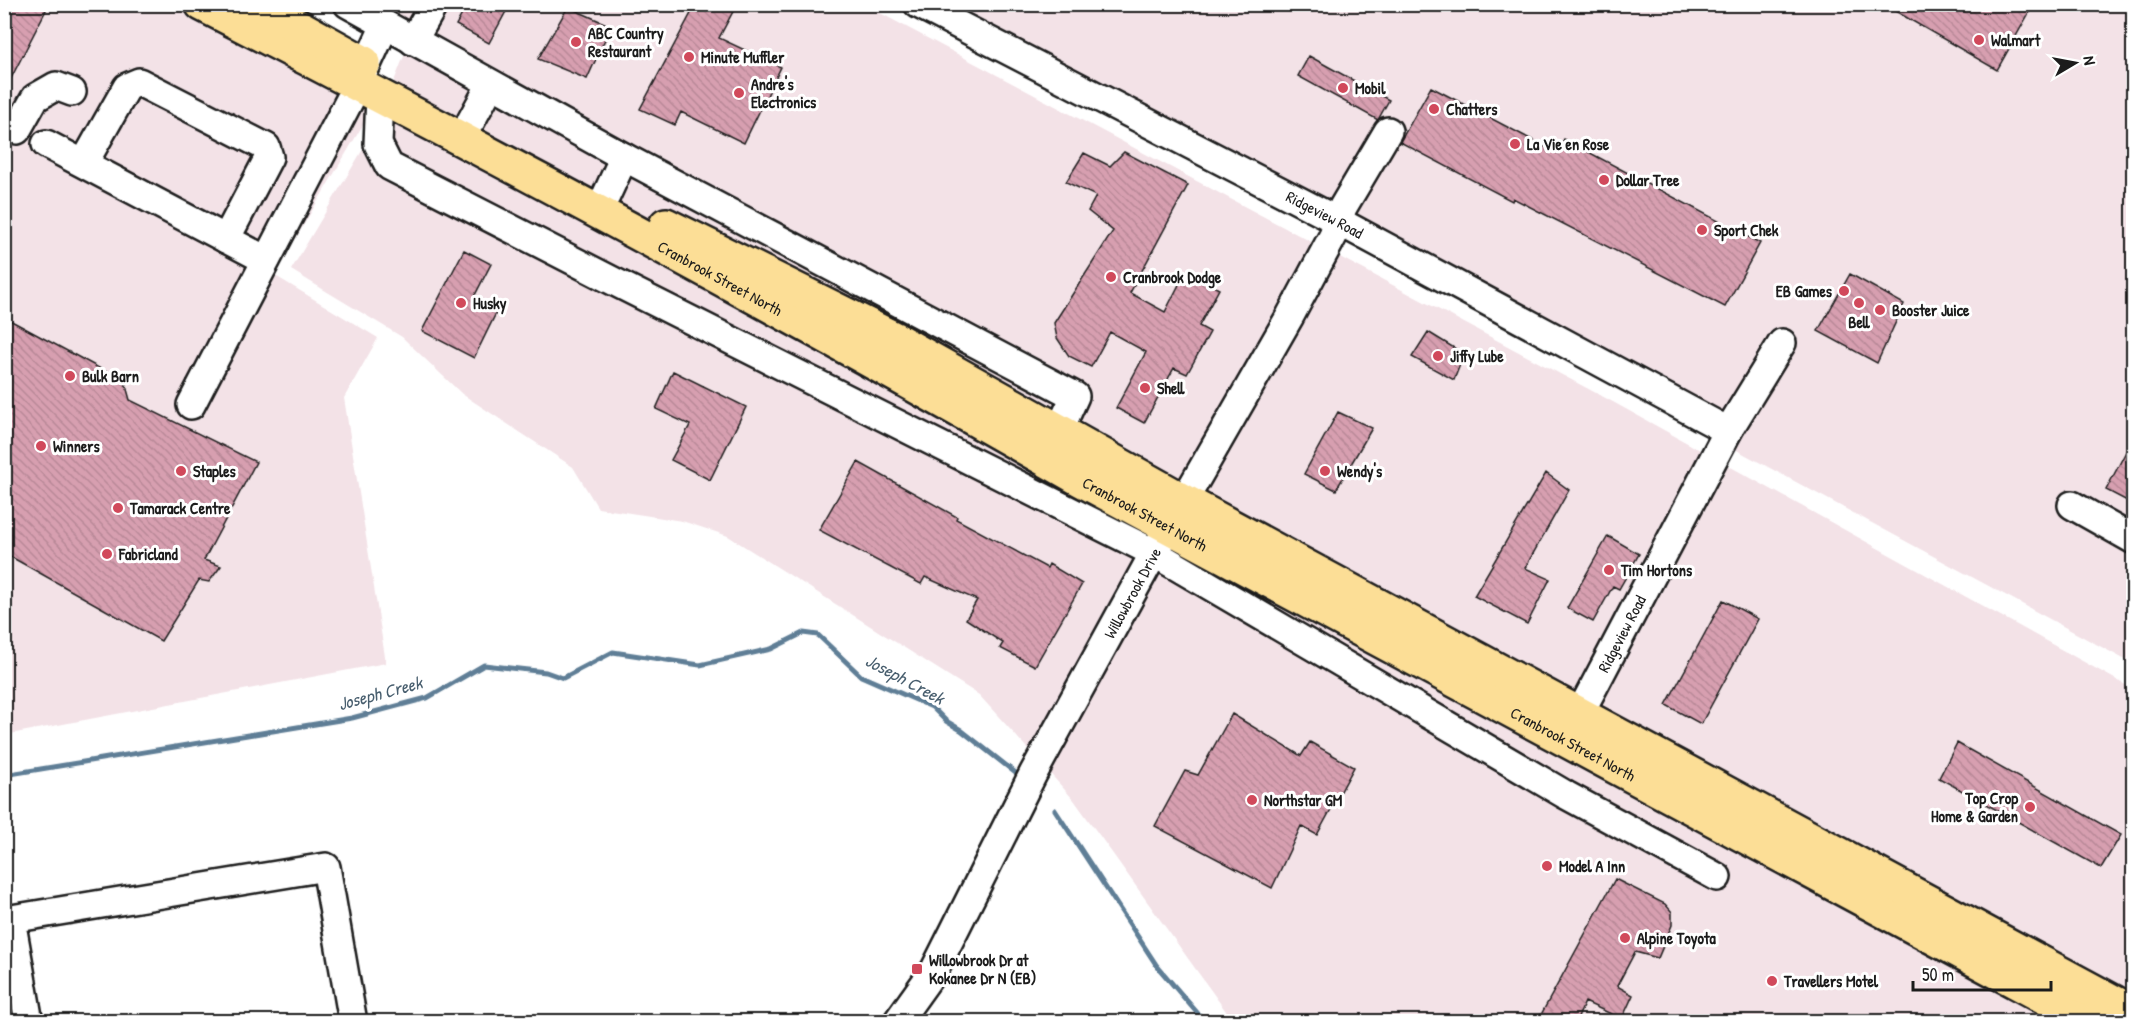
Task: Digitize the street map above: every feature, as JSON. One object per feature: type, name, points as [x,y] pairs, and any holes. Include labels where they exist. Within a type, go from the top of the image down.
[{"type":"highway","name":"Cranbrook Street North","points":[[202,4],[368,81],[471,122],[606,196],[893,338],[1059,431],[1169,527]]},
{"type":"highway","name":"Cranbrook Street North","points":[[258,4],[368,81],[1169,527],[1573,727],[2133,1013]]},
{"type":"highway","name":"Cranbrook Street North","points":[[1573,727],[2091,1022]]},
{"type":"street","points":[[348,4],[624,157],[1075,396],[1059,431]]},
{"type":"street","points":[[413,41],[434,4]]},
{"type":"street","name":"Ridgeview Road","points":[[918,4],[1338,220],[1728,431]]},
{"type":"street","points":[[190,405],[266,260],[368,81],[386,25]]},
{"type":"street","points":[[368,81],[378,144],[389,166],[617,283],[1169,527],[1566,795],[1717,877]]},
{"type":"street","points":[[84,163],[127,87],[139,82],[266,147],[269,157],[226,239]]},
{"type":"street","points":[[471,122],[491,84]]},
{"type":"street","points":[[17,130],[35,98],[56,86],[72,92]]},
{"type":"street","name":"Willowbrook Drive","points":[[897,1022],[935,969],[1033,774],[1169,527],[1296,306],[1334,236],[1343,207],[1388,131]]},
{"type":"street","points":[[46,144],[266,260]]},
{"type":"street","points":[[606,196],[624,157]]},
{"type":"street","points":[[771,276],[786,244]]},
{"type":"street","name":"Ridgeview Road","points":[[1573,727],[1728,431],[1782,343]]},
{"type":"street","points":[[2072,505],[2133,540]]},
{"type":"street","points":[[29,1022],[11,920],[326,867],[353,1022]]},
{"type":"shaded area","points":[[5,5],[204,5],[380,96],[274,275],[378,338],[344,398],[386,663],[5,735]]},
{"type":"shaded area","points":[[339,5],[865,5],[1613,402],[2133,689],[2133,1021],[1233,1021],[1074,800],[979,695],[728,536],[682,521],[598,508],[573,467],[462,394],[402,337],[291,270],[375,129],[410,41]]},
{"type":"shaded area","points":[[913,5],[2133,5],[2133,664],[1733,448]]},
{"type":"building","points":[[4,4],[36,4],[46,10],[4,92]]},
{"type":"building","points":[[468,4],[510,4],[489,43],[456,25]]},
{"type":"building","points":[[696,4],[737,4],[719,38],[781,67],[744,143],[681,112],[675,125],[640,109]]},
{"type":"building","name":"Walmart","points":[[1883,4],[2034,4],[1997,70]]},
{"type":"building","name":"ABC Country Restaurant","points":[[568,7],[611,26],[587,79],[538,59]]},
{"type":"building","name":"Mobil","points":[[1309,56],[1389,100],[1378,120],[1298,76]]},
{"type":"building","points":[[1431,87],[1557,153],[1564,139],[1760,243],[1725,307],[1513,198],[1512,201],[1400,142]]},
{"type":"building","name":"Cranbrook Dodge","points":[[1124,152],[1188,185],[1130,293],[1165,312],[1186,271],[1219,289],[1199,326],[1210,332],[1187,374],[1174,368],[1144,423],[1116,408],[1146,352],[1110,332],[1091,367],[1069,356],[1057,338],[1054,323],[1113,231],[1088,211],[1096,196],[1066,182],[1084,153],[1110,166]]},
{"type":"building","name":"Husky","points":[[464,250],[491,264],[474,297],[498,309],[474,358],[422,331]]},
{"type":"building","points":[[1850,274],[1904,304],[1877,363],[1818,331]]},
{"type":"building","name":"Tamarack Centre","points":[[4,317],[125,382],[130,400],[256,462],[204,560],[221,566],[209,582],[199,580],[161,641],[4,553]]},
{"type":"building","name":"Jiffy Lube","points":[[1428,332],[1464,354],[1454,380],[1412,357]]},
{"type":"building","points":[[673,371],[746,407],[710,480],[671,460],[690,425],[656,409]]},
{"type":"building","points":[[1338,412],[1372,428],[1336,490],[1304,474]]},
{"type":"building","points":[[2133,438],[2133,504],[2106,490]]},
{"type":"building","points":[[858,462],[957,517],[956,519],[1047,568],[1049,564],[1082,584],[1035,666],[1000,648],[1003,643],[966,619],[977,600],[925,577],[921,584],[819,530]]},
{"type":"building","points":[[1546,473],[1569,490],[1525,568],[1550,579],[1527,624],[1474,596]]},
{"type":"building","name":"Tim Hortons","points":[[1608,536],[1639,554],[1619,589],[1613,586],[1593,622],[1567,608]]},
{"type":"building","points":[[1723,600],[1758,619],[1701,724],[1666,705]]},
{"type":"building","name":"Northstar GM","points":[[1232,714],[1301,756],[1310,742],[1354,767],[1317,835],[1301,826],[1272,888],[1155,826],[1185,771],[1198,775]]},
{"type":"building","name":"Top Crop Home & Garden","points":[[1957,743],[2121,835],[2101,868],[1939,778]]},
{"type":"building","name":"Alpine Toyota","points":[[1615,879],[1665,904],[1672,912],[1672,925],[1658,958],[1635,952],[1617,986],[1633,995],[1622,1019],[1585,1002],[1576,1022],[1537,1022]]},
{"type":"waterway","name":"Joseph Creek","points":[[4,775],[352,718],[427,698],[484,665],[546,672],[563,678],[613,652],[700,665],[771,649],[803,633],[818,635],[861,676],[932,707],[946,721],[961,730],[1022,778]]},
{"type":"waterway","name":"Joseph Creek","points":[[1055,810],[1157,966],[1205,1022]]},
{"type":"place","name":"Walmart","points":[[1979,40]]},
{"type":"place","name":"ABC Country Restaurant","points":[[576,42]]},
{"type":"place","name":"Minute Muffler","points":[[689,57]]},
{"type":"place","name":"Mobil","points":[[1343,88]]},
{"type":"place","name":"Andre's Electronics","points":[[739,93]]},
{"type":"place","name":"Chatters","points":[[1434,109]]},
{"type":"place","name":"La Vie en Rose","points":[[1515,144]]},
{"type":"place","name":"Dollar Tree","points":[[1604,180]]},
{"type":"place","name":"Sport Chek","points":[[1702,230]]},
{"type":"place","name":"Cranbrook Dodge","points":[[1111,277]]},
{"type":"place","name":"EB Games","points":[[1844,291]]},
{"type":"place","name":"Husky","points":[[461,303]]},
{"type":"place","name":"Bell","points":[[1859,303]]},
{"type":"place","name":"Booster Juice","points":[[1880,310]]},
{"type":"place","name":"Jiffy Lube","points":[[1438,356]]},
{"type":"place","name":"Bulk Barn","points":[[70,376]]},
{"type":"place","name":"Shell","points":[[1145,388]]},
{"type":"place","name":"Winners","points":[[41,446]]},
{"type":"place","name":"Staples","points":[[181,471]]},
{"type":"place","name":"Wendy's","points":[[1325,471]]},
{"type":"place","name":"Tamarack Centre","points":[[118,508]]},
{"type":"place","name":"Fabricland","points":[[107,554]]},
{"type":"place","name":"Tim Hortons","points":[[1609,570]]},
{"type":"place","name":"Northstar GM","points":[[1252,800]]},
{"type":"place","name":"Top Crop Home & Garden","points":[[2030,807]]},
{"type":"place","name":"Model A Inn","points":[[1547,866]]},
{"type":"place","name":"Alpine Toyota","points":[[1625,938]]},
{"type":"place","name":"Willowbrook Dr at Kokanee Dr N (EB)","points":[[917,969]]},
{"type":"place","name":"Travellers Motel","points":[[1772,981]]}]
